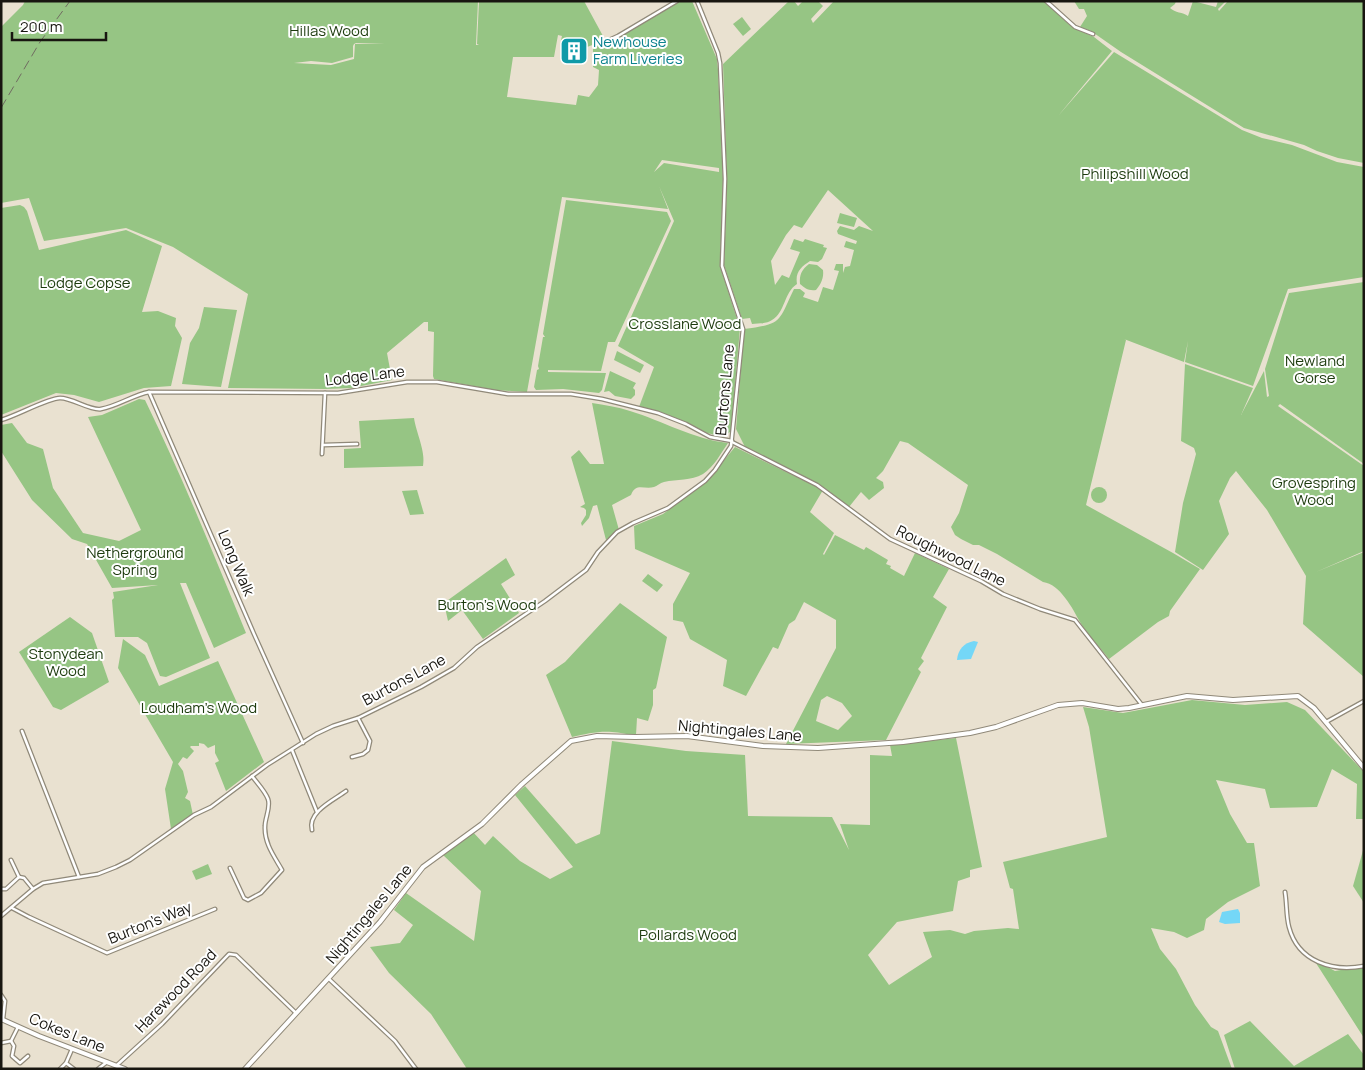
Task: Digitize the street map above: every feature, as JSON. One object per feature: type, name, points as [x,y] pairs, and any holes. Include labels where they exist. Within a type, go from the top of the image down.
[{"type":"main road","name":"Nightingales Lane","points":[[245,1069],[380,922],[423,867],[482,824],[521,785],[571,741],[597,736],[687,736],[763,746],[827,747],[902,742],[970,733],[996,727],[1058,705],[1082,704],[1118,709],[1187,696],[1233,700],[1298,696],[1314,708],[1364,768]]},
{"type":"main road","name":"Cokes Lane","points":[[2,1019],[125,1069]]},
{"type":"street","points":[[605,42],[677,1]]},
{"type":"street","name":"Burtons Lane","points":[[1,916],[33,889],[51,881],[107,870],[130,860],[303,743],[333,726],[358,718],[421,687],[454,668],[490,638],[545,601],[586,570],[598,552],[618,532],[633,523],[668,508],[705,482],[728,451],[732,441],[742,329],[722,266],[725,179],[720,63],[718,53],[697,1]]},
{"type":"street","points":[[1046,1],[1075,27],[1093,34]]},
{"type":"street","name":"Lodge Lane","points":[[1,420],[58,398],[72,400],[99,410],[139,394],[149,392],[325,393],[350,392],[407,382],[437,382],[508,394],[570,394],[618,402],[658,413],[686,424],[710,437],[732,441]]},
{"type":"street","name":"Long Walk","points":[[149,392],[303,743]]},
{"type":"street","points":[[322,454],[325,393]]},
{"type":"street","name":"Roughwood Lane","points":[[732,441],[817,484],[890,540],[981,581],[1003,594],[1040,609],[1075,620],[1142,705]]},
{"type":"street","points":[[323,445],[357,444]]},
{"type":"street","points":[[1326,722],[1364,701]]},
{"type":"street","points":[[352,756],[362,754],[368,750],[370,741],[358,718]]},
{"type":"street","points":[[22,730],[79,877]]},
{"type":"street","points":[[292,750],[317,812]]},
{"type":"street","points":[[252,776],[268,797],[264,828],[266,841],[282,870]]},
{"type":"street","points":[[312,830],[311,826],[317,812],[346,791]]},
{"type":"street","points":[[11,860],[20,877],[24,878],[33,889]]},
{"type":"street","points":[[230,868],[244,898],[248,900],[261,893],[282,870],[286,869]]},
{"type":"street","points":[[1,889],[6,889],[20,877]]},
{"type":"street","points":[[1285,892],[1288,927],[1293,938],[1307,956],[1321,964],[1335,967],[1364,966]]},
{"type":"street","name":"Burton's Way","points":[[12,908],[107,953],[215,908]]},
{"type":"street","name":"Harewood Road","points":[[117,1065],[162,1024],[228,954],[236,955],[297,1014]]},
{"type":"street","points":[[329,979],[395,1041],[416,1069]]},
{"type":"street","points":[[1,995],[5,1001],[2,1019]]},
{"type":"street","points":[[11,1041],[18,1026]]},
{"type":"street","points":[[1,1043],[11,1041]]},
{"type":"street","points":[[11,1041],[14,1046],[12,1056],[15,1061],[20,1063],[28,1056]]},
{"type":"street","points":[[60,1069],[66,1063],[72,1048]]},
{"type":"street","points":[[98,1069],[108,1062]]},
{"type":"street","points":[[66,1063],[74,1069]]},
{"type":"green space","points":[[25,1],[478,1],[476,45],[479,45],[477,44],[479,1],[584,1],[603,36],[603,41],[587,47],[577,42],[561,40],[562,36],[558,35],[554,57],[513,57],[507,97],[576,105],[578,95],[589,97],[598,85],[599,70],[593,67],[593,48],[595,46],[619,37],[680,1],[692,1],[717,59],[718,70],[723,179],[720,266],[740,328],[731,431],[724,437],[713,435],[639,407],[654,367],[618,346],[674,221],[659,186],[668,209],[562,197],[527,392],[495,390],[434,379],[434,332],[428,331],[428,322],[424,322],[387,353],[392,380],[351,388],[228,388],[248,294],[173,247],[126,228],[44,241],[29,198],[1,203],[1,27]],"holes":[[[385,43],[355,44],[354,59],[331,65],[294,63],[311,61],[332,63],[353,57],[353,46],[354,44]],[[662,160],[719,168],[719,172],[664,163],[654,172]]]},
{"type":"green space","name":"Philipshill Wood","points":[[789,1],[794,1],[798,6],[803,1],[818,1],[823,6],[811,19],[813,23],[834,1],[1044,1],[1072,27],[1094,37],[1112,51],[1058,116],[1114,52],[1242,130],[1262,138],[1292,145],[1337,162],[1364,167],[1364,277],[1288,289],[1253,386],[1185,362],[1188,341],[1184,362],[1124,339],[1126,340],[1086,505],[1200,569],[1170,611],[1169,616],[1158,622],[1109,659],[1086,632],[1070,604],[1055,587],[1043,582],[997,554],[979,545],[973,545],[955,535],[951,527],[959,513],[968,485],[908,443],[900,441],[883,471],[876,478],[883,482],[884,488],[869,500],[861,492],[849,507],[819,484],[745,447],[736,429],[744,329],[766,325],[778,320],[794,289],[800,289],[805,293],[803,297],[818,302],[823,287],[833,290],[839,271],[834,270],[836,264],[843,264],[843,273],[845,267],[850,266],[854,250],[844,247],[846,241],[856,244],[857,241],[838,234],[837,231],[840,226],[854,230],[859,226],[873,231],[828,190],[802,228],[794,225],[771,261],[775,285],[782,275],[789,278],[800,252],[790,249],[794,239],[803,242],[805,239],[824,245],[823,247],[827,248],[822,259],[818,262],[810,261],[801,268],[797,276],[797,284],[789,292],[780,313],[772,320],[765,323],[752,324],[750,318],[742,319],[724,265],[727,183],[723,64]]},
{"type":"green space","points":[[1074,1],[1176,1],[1170,8],[1188,16],[1193,1],[1216,7],[1218,1],[1226,1],[1218,9],[1219,11],[1228,1],[1364,1],[1364,163],[1338,158],[1304,145],[1244,128],[1121,52],[1091,31],[1080,27],[1087,16],[1084,9],[1079,9]]},
{"type":"green space","points":[[742,17],[751,29],[743,36],[733,24]]},
{"type":"green space","points":[[566,200],[667,212],[671,221],[615,342],[608,342],[601,371],[548,370],[548,372],[606,373],[602,390],[599,393],[563,389],[536,390],[534,387],[537,370],[539,369],[543,337],[545,337],[543,334]]},
{"type":"green space","name":"Lodge Copse","points":[[20,205],[27,211],[39,250],[126,230],[162,246],[142,312],[158,311],[176,318],[175,326],[182,338],[171,386],[144,388],[99,402],[74,395],[56,393],[1,415],[1,208]]},
{"type":"green space","points":[[840,213],[857,218],[854,227],[837,223]]},
{"type":"green space","points":[[809,264],[817,265],[823,270],[822,281],[816,290],[809,290],[800,284],[802,272]]},
{"type":"green space","points":[[1364,282],[1364,464],[1280,404],[1278,406],[1364,466],[1364,551],[1316,572],[1364,552],[1364,677],[1303,624],[1306,576],[1267,510],[1236,471],[1230,478],[1219,501],[1229,534],[1203,570],[1175,552],[1183,503],[1196,454],[1194,448],[1181,441],[1185,364],[1253,388],[1241,415],[1264,371],[1267,397],[1269,396],[1265,369],[1289,293]]},
{"type":"green space","points":[[204,307],[237,310],[221,387],[182,384],[190,343],[199,328]]},
{"type":"green space","points":[[617,351],[644,365],[640,373],[614,360]]},
{"type":"green space","points":[[610,371],[636,383],[633,388],[635,395],[631,399],[615,396],[609,391],[604,392]]},
{"type":"green space","name":"Netherground Spring","points":[[139,399],[145,400],[172,458],[246,633],[214,648],[186,583],[180,583],[210,658],[166,677],[160,676],[147,643],[138,637],[115,637],[113,592],[158,585],[112,588],[87,544],[72,539],[32,500],[1,451],[1,425],[12,423],[27,443],[43,449],[53,488],[83,533],[119,541],[141,530],[88,417],[102,415]]},
{"type":"green space","points":[[592,403],[611,406],[642,415],[690,434],[728,443],[714,464],[703,474],[689,479],[664,482],[650,488],[635,489],[631,495],[612,505],[619,530],[606,540],[597,505],[593,506],[589,518],[582,526],[581,523],[586,515],[586,510],[580,507],[585,504],[571,457],[579,450],[590,464],[604,464]]},
{"type":"green space","points":[[414,418],[422,448],[423,466],[344,468],[344,449],[361,448],[359,421]]},
{"type":"green space","points":[[735,447],[823,490],[810,512],[834,533],[824,555],[835,535],[864,550],[866,547],[888,560],[886,564],[891,566],[890,568],[904,576],[915,553],[949,569],[933,597],[947,607],[921,658],[924,661],[918,669],[921,672],[886,740],[786,744],[836,648],[836,620],[804,602],[795,620],[789,624],[778,649],[773,647],[746,696],[723,686],[727,660],[690,639],[683,622],[673,620],[673,604],[690,573],[635,549],[634,526],[663,514],[705,483]],"holes":[[[827,696],[842,703],[852,716],[838,730],[816,721],[821,700]]]},
{"type":"green space","points":[[1096,487],[1102,487],[1107,492],[1105,501],[1096,503],[1091,498],[1091,492]]},
{"type":"green space","points":[[417,490],[424,514],[410,515],[402,491]]},
{"type":"green space","name":"Burton's Wood","points":[[506,558],[515,575],[501,584],[519,613],[483,639],[462,610],[448,621],[444,603]]},
{"type":"green space","points":[[648,574],[663,585],[657,592],[642,581]]},
{"type":"green space","points":[[620,603],[667,637],[656,688],[653,690],[653,705],[648,721],[637,718],[636,735],[602,732],[572,737],[546,675],[565,662]]},
{"type":"green space","name":"Stonydean Wood","points":[[70,617],[92,633],[109,682],[61,710],[53,707],[19,652]]},
{"type":"green space","name":"Loudham's Wood","points":[[123,639],[145,655],[159,686],[218,661],[264,762],[226,791],[215,763],[219,761],[215,753],[215,745],[208,748],[204,744],[199,743],[199,746],[191,746],[194,751],[187,759],[183,757],[178,764],[183,771],[188,792],[185,798],[190,801],[193,815],[171,829],[165,789],[173,762],[118,668]]},
{"type":"green space","name":"Pollards Wood","points":[[1192,700],[1245,705],[1287,702],[1305,710],[1364,772],[1364,819],[1356,819],[1357,784],[1332,769],[1317,807],[1270,808],[1265,789],[1216,780],[1230,814],[1247,843],[1254,843],[1260,886],[1228,902],[1206,919],[1204,930],[1187,938],[1174,932],[1151,928],[1160,949],[1176,969],[1195,1005],[1211,1027],[1218,1031],[1232,1069],[467,1069],[431,1014],[389,973],[370,947],[400,943],[413,925],[394,910],[406,893],[474,941],[481,891],[443,855],[472,831],[485,845],[493,836],[520,861],[550,879],[573,867],[515,795],[525,786],[576,844],[600,834],[612,741],[686,751],[745,755],[748,816],[832,817],[849,850],[840,824],[870,825],[870,755],[892,756],[890,745],[956,738],[982,867],[970,870],[970,877],[958,881],[953,911],[897,922],[868,955],[889,985],[932,957],[923,932],[950,930],[965,934],[974,931],[1019,929],[1013,889],[1010,888],[1003,862],[1107,837],[1089,727],[1083,707],[1123,713]]},
{"type":"green space","points":[[1364,847],[1364,903],[1353,886]]},
{"type":"green space","points":[[208,864],[212,874],[196,880],[192,871]]},
{"type":"green space","points":[[1314,960],[1335,971],[1364,966],[1364,1038]]},
{"type":"green space","points":[[1250,1021],[1294,1066],[1348,1034],[1364,1055],[1364,1069],[1235,1069],[1224,1035]]},
{"type":"water","points":[[974,641],[978,642],[971,659],[957,660],[962,647]]},
{"type":"water","points":[[1238,909],[1240,923],[1225,924],[1219,922],[1222,912]]},
{"type":"railway","points":[[1,108],[40,42],[70,1]]},
{"type":"place","name":"Newhouse Farm Liveries","points":[[574,51]]},
{"type":"park label","name":"Hillas Wood","points":[[329,31]]},
{"type":"park label","name":"Crosslane Wood","points":[[685,324]]},
{"type":"park label","name":"Newland Gorse","points":[[1315,370]]},
{"type":"park label","name":"Grovespring Wood","points":[[1314,492]]}]
